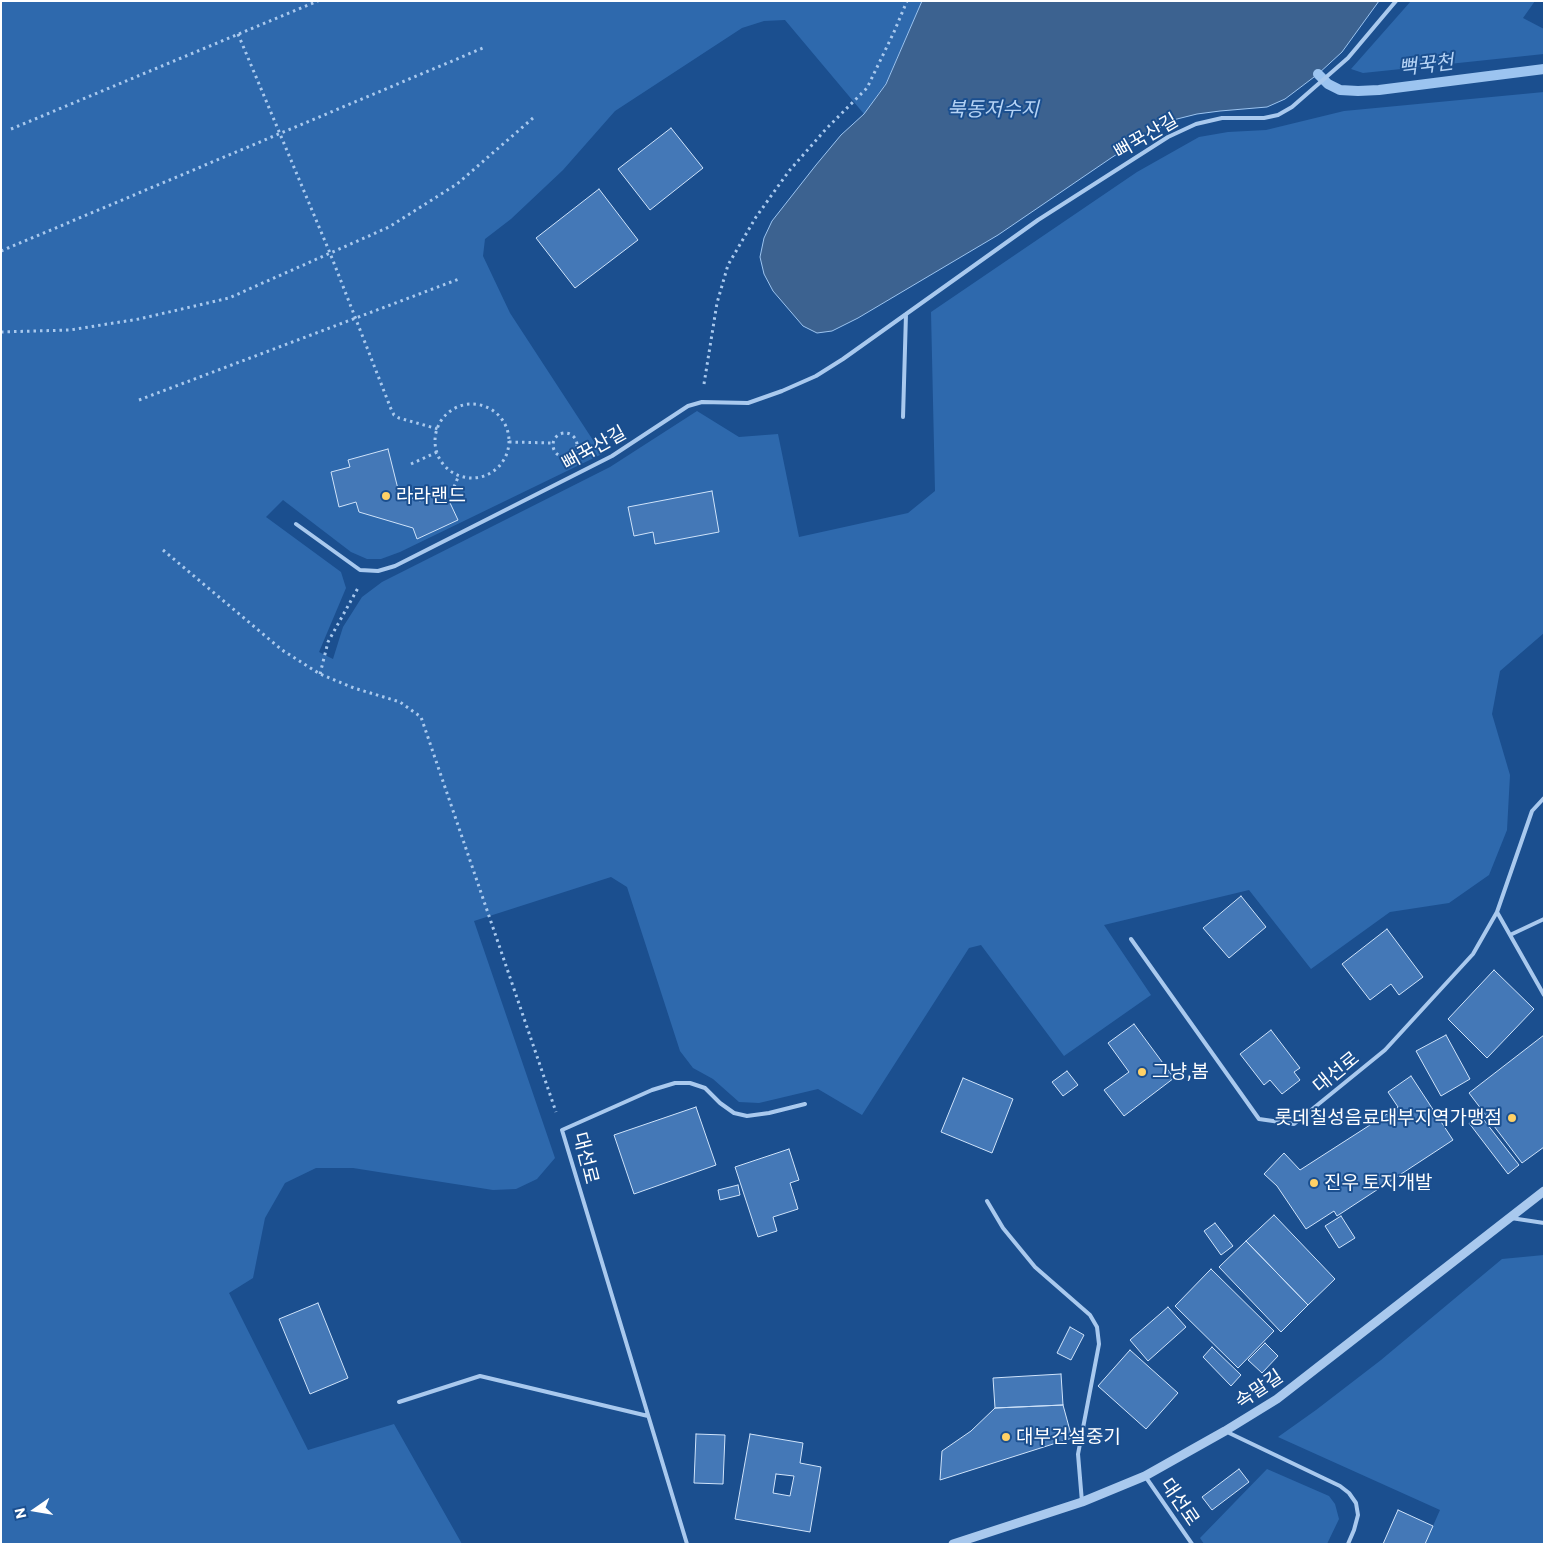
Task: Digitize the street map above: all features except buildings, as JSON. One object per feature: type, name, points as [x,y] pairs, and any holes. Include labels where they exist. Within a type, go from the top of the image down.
[{"type":"street","name":"속말길","points":[[953,1544],[1082,1502],[1145,1476],[1225,1431],[1277,1399],[1544,1191]]},
{"type":"lane","name":"뻐꾹산길","points":[[368,570],[378,571],[395,566],[612,456],[688,406],[702,402],[748,403],[816,376],[843,359],[1038,220],[1168,137],[1196,124],[1222,118],[1264,118],[1278,115],[1292,106],[1348,58],[1396,1]]},
{"type":"lane","points":[[903,417],[906,314]]},
{"type":"lane","points":[[296,524],[360,570],[368,570]]},
{"type":"lane","name":"대선로","points":[[1131,939],[1260,1119],[1294,1124],[1385,1050],[1472,954],[1498,912],[1532,811],[1544,798]]},
{"type":"lane","points":[[1498,912],[1544,995]]},
{"type":"lane","points":[[1510,935],[1544,919]]},
{"type":"lane","name":"대선로","points":[[687,1544],[562,1130],[652,1090],[676,1083],[690,1083],[705,1088],[720,1104],[734,1113],[748,1116],[805,1104]]},
{"type":"lane","points":[[987,1201],[1003,1228],[1035,1267],[1090,1315],[1097,1327],[1099,1344],[1078,1454],[1082,1502]]},
{"type":"lane","points":[[1509,1218],[1544,1223]]},
{"type":"lane","points":[[399,1402],[480,1376],[648,1416]]},
{"type":"lane","points":[[1225,1431],[1340,1486],[1349,1493],[1356,1503],[1358,1514],[1348,1544]]},
{"type":"lane","name":"대선로","points":[[1145,1476],[1192,1544]]},
{"type":"path","points":[[11,129],[318,1]]},
{"type":"path","points":[[702,402],[717,303],[728,264],[756,218],[789,171],[826,129],[867,88],[907,1]]},
{"type":"path","points":[[238,34],[330,253],[394,415],[438,429]]},
{"type":"path","points":[[1,251],[483,48]]},
{"type":"path","points":[[1,332],[70,330],[139,319],[229,298],[389,227],[457,184],[533,118]]},
{"type":"path","points":[[139,400],[459,279]]},
{"type":"path","points":[[474,404],[485,406],[503,420],[508,431],[509,442],[506,455],[500,466],[490,474],[477,478],[459,475],[443,464],[437,452],[438,429],[443,418],[452,410],[462,405],[474,404]]},
{"type":"path","points":[[566,432],[574,436],[577,447],[569,457],[560,457],[554,452],[552,443],[559,434],[566,432]]},
{"type":"path","points":[[509,442],[552,443]]},
{"type":"path","points":[[411,464],[437,452]]},
{"type":"path","points":[[454,487],[459,475]]},
{"type":"path","points":[[163,550],[282,650],[320,674],[354,688],[400,702],[421,717],[562,1130]]},
{"type":"path","points":[[320,674],[328,642],[368,570]]},
{"type":"shaded area","points":[[1,1],[922,1],[886,83],[864,114],[785,20],[764,21],[742,28],[615,111],[563,170],[511,219],[485,239],[483,256],[510,313],[602,454],[400,552],[381,559],[367,559],[351,552],[283,500],[266,517],[341,572],[346,588],[319,652],[333,659],[343,627],[362,597],[382,582],[610,467],[697,411],[739,437],[778,434],[799,537],[908,513],[935,491],[931,312],[1137,172],[1199,137],[1228,132],[1266,130],[1344,111],[1544,92],[1544,633],[1500,671],[1492,714],[1510,775],[1507,830],[1489,875],[1449,903],[1390,912],[1311,969],[1249,890],[1104,925],[1151,995],[1064,1056],[981,945],[969,948],[862,1115],[818,1089],[759,1103],[739,1102],[713,1079],[693,1068],[680,1051],[627,887],[611,877],[474,921],[555,1158],[537,1179],[516,1189],[493,1190],[353,1168],[316,1168],[285,1183],[265,1218],[253,1278],[229,1293],[308,1450],[394,1424],[462,1544],[1,1544]]},
{"type":"shaded area","points":[[1411,1],[1535,1],[1523,18],[1544,29],[1544,54],[1363,73],[1351,69]]},
{"type":"shaded area","points":[[1544,1255],[1544,1544],[1425,1544],[1440,1510],[1278,1437],[1381,1360],[1502,1259]]},
{"type":"shaded area","points":[[1267,1469],[1329,1496],[1335,1504],[1339,1519],[1327,1544],[1204,1544],[1200,1538]]},
{"type":"water","name":"북동저수지","points":[[922,1],[1379,1],[1342,52],[1318,74],[1285,99],[1267,107],[1197,114],[1173,120],[1111,158],[998,235],[858,318],[832,331],[817,333],[803,326],[773,291],[764,274],[760,257],[764,238],[772,221],[816,165],[841,135],[864,114],[886,84]]},
{"type":"waterway","name":"뻑꾹천","points":[[1318,74],[1328,84],[1340,90],[1358,91],[1544,69]]},
{"type":"place","name":"라라랜드","points":[[386,496]]},
{"type":"place","name":"그냥,봄","points":[[1142,1072]]},
{"type":"place","name":"롯데칠성음료대부지역가맹점","points":[[1512,1118]]},
{"type":"place","name":"진우 토지개발","points":[[1314,1183]]},
{"type":"place","name":"대부건설중기","points":[[1006,1437]]}]
